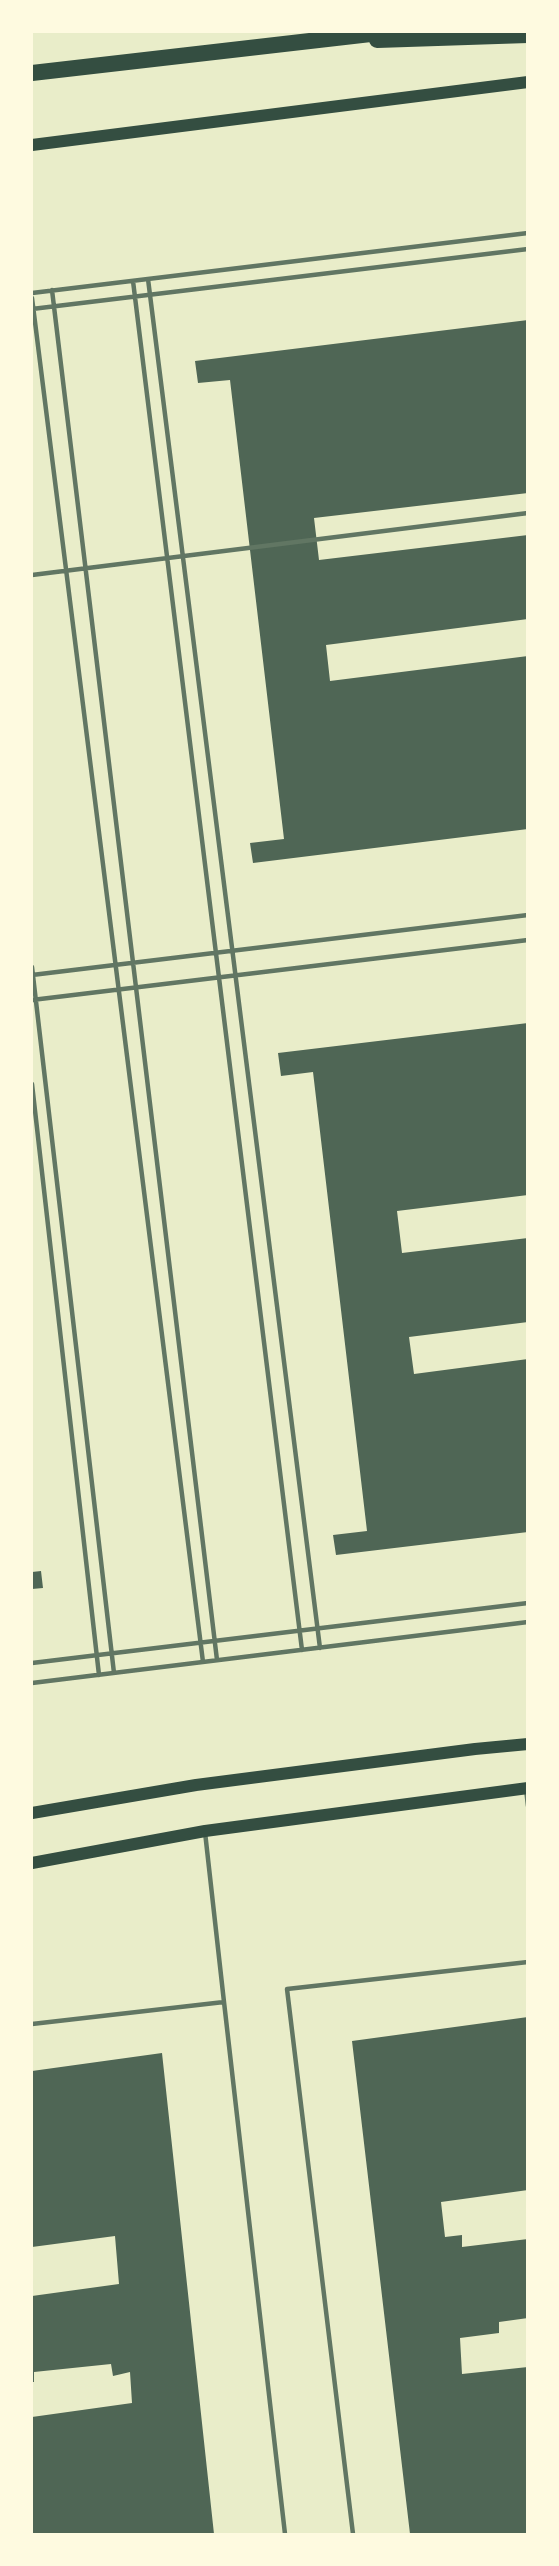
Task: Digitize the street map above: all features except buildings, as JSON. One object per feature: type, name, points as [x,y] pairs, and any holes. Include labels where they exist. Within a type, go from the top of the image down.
[{"type":"highway","points":[[32,74],[388,32]]},
{"type":"highway","points":[[308,42],[527,35]]},
{"type":"main road","points":[[32,145],[527,82]]},
{"type":"main road","points":[[32,1813],[197,1785],[527,1744]]},
{"type":"main road","points":[[32,1863],[205,1831],[526,1788]]},
{"type":"lane","points":[[32,293],[527,233]]},
{"type":"lane","points":[[32,309],[527,249]]},
{"type":"lane","points":[[148,279],[320,1648]]},
{"type":"lane","points":[[133,281],[302,1650]]},
{"type":"lane","points":[[52,290],[217,1660]]},
{"type":"lane","points":[[32,298],[203,1662]]},
{"type":"lane","points":[[32,575],[527,513]]},
{"type":"lane","points":[[32,975],[527,915]]},
{"type":"lane","points":[[33,999],[527,940]]},
{"type":"lane","points":[[32,967],[33,999],[114,1673]]},
{"type":"lane","points":[[32,1084],[99,1675]]},
{"type":"lane","points":[[32,1663],[527,1603]]},
{"type":"lane","points":[[32,1683],[527,1622]]},
{"type":"lane","points":[[526,1788],[527,1806]]},
{"type":"lane","points":[[205,1831],[285,2535]]},
{"type":"lane","points":[[353,2535],[287,1989],[527,1962]]},
{"type":"lane","points":[[32,2024],[224,2002]]}]
